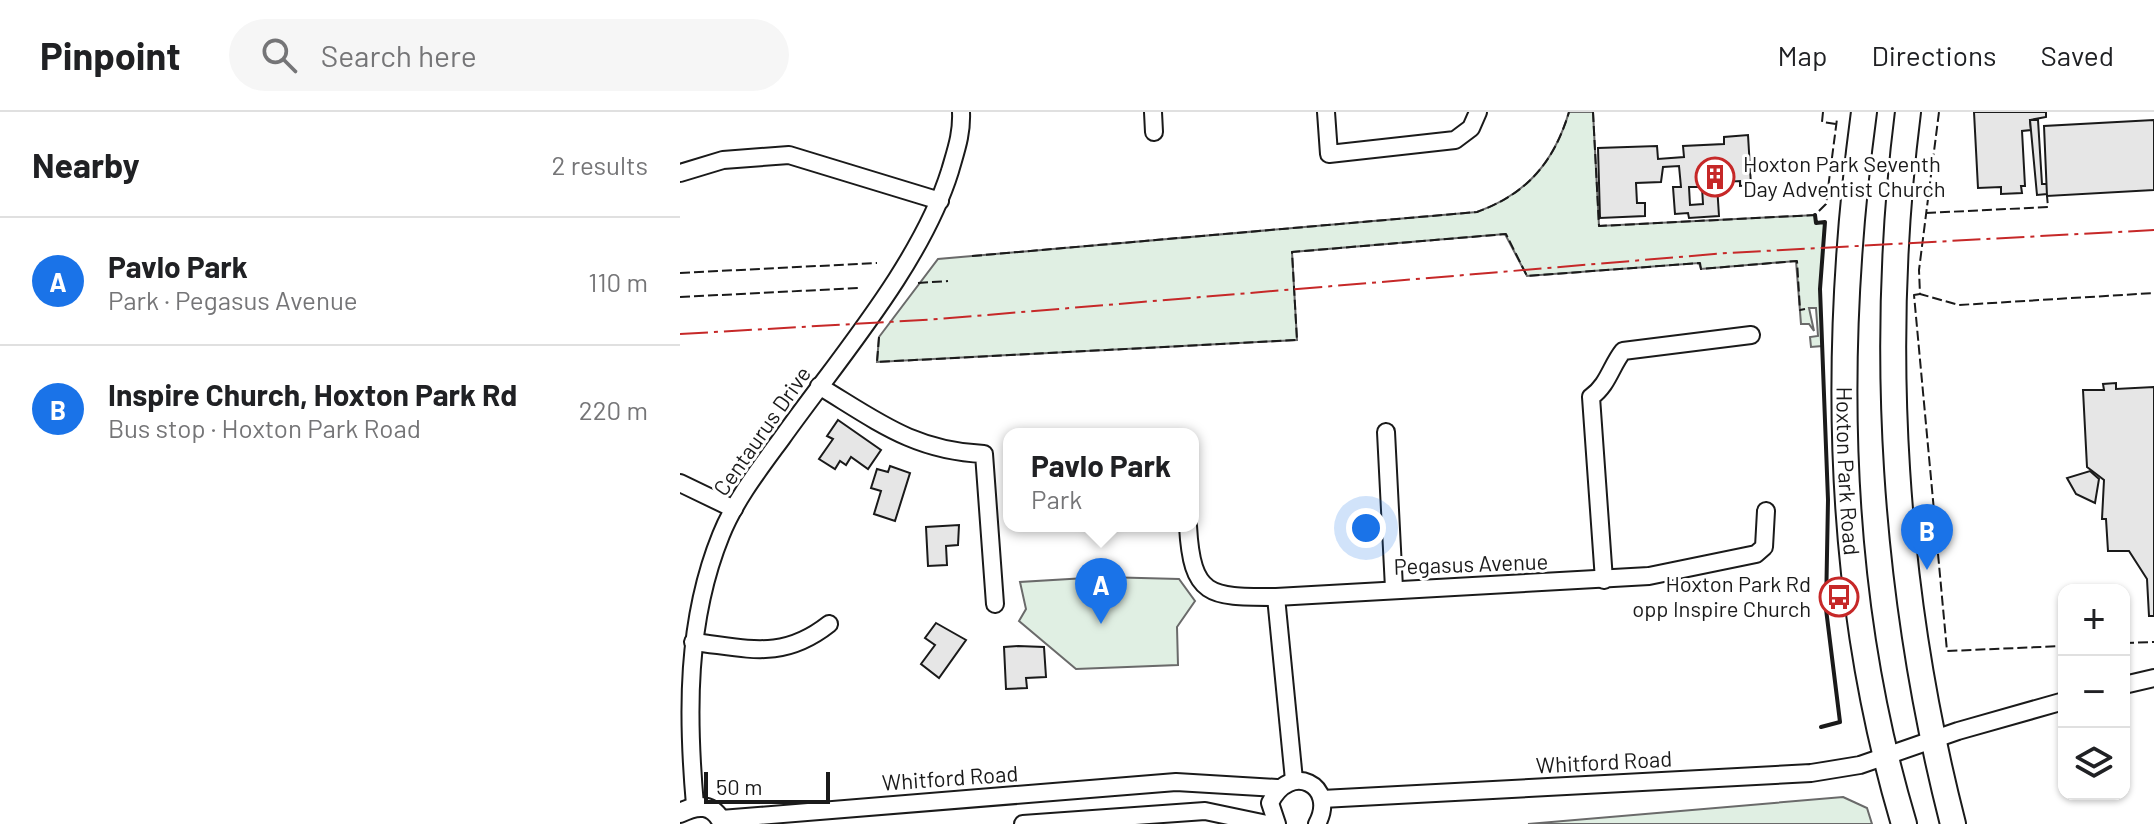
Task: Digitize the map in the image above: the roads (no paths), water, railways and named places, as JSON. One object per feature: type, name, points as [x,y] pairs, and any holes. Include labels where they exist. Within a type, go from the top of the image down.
[{"type":"main road","name":"Hoxton Park Road","points":[[1864,112],[1844,307],[1844,423],[1861,625],[1886,757],[1904,824]]},
{"type":"main road","points":[[1908,112],[1894,284],[1894,406],[1904,556],[1934,740],[1953,824]]},
{"type":"street","name":"Centaurus Drive","points":[[688,809],[693,642],[721,535],[734,509],[912,255],[940,201],[962,133],[961,112]]},
{"type":"street","points":[[1153,112],[1154,132]]},
{"type":"street","points":[[1326,112],[1329,154],[1435,145],[1455,140],[1471,128],[1478,112]]},
{"type":"street","points":[[680,173],[723,160],[789,155],[940,201]]},
{"type":"street","points":[[1604,580],[1591,397],[1606,384],[1613,363],[1623,351],[1751,335]]},
{"type":"street","points":[[819,386],[899,435],[947,452],[984,454],[995,604]]},
{"type":"street","points":[[1386,432],[1394,588]]},
{"type":"street","points":[[680,483],[734,509]]},
{"type":"street","name":"Pegasus Avenue","points":[[1189,532],[1192,564],[1204,586],[1229,596],[1276,597],[1394,588],[1604,580],[1690,571],[1756,554],[1764,547],[1766,511]]},
{"type":"street","points":[[1276,597],[1294,780]]},
{"type":"street","points":[[693,642],[776,651],[809,639],[829,624]]},
{"type":"street","points":[[2130,684],[2154,678]]},
{"type":"street","name":"Whitford Road","points":[[1322,799],[1811,773],[1886,757],[2058,703]]},
{"type":"street","points":[[1277,824],[1271,814],[1270,803],[1277,788],[1294,780],[1311,784],[1322,799],[1324,807],[1317,824]]},
{"type":"street","name":"Whitford Road","points":[[722,822],[1176,782],[1277,788]]},
{"type":"street","points":[[688,809],[712,809],[722,822]]},
{"type":"street","points":[[1023,824],[1205,811],[1267,824]]},
{"type":"place","name":"Hoxton Park Seventh Day Adventist Church","points":[[1715,177]]},
{"type":"place","name":"Inspire Church, Hoxton Park Rd","points":[[1927,570]]},
{"type":"place","name":"Hoxton Park Rd opp Inspire Church","points":[[1839,597]]},
{"type":"place","name":"Pavlo Park","points":[[1101,624]]}]
